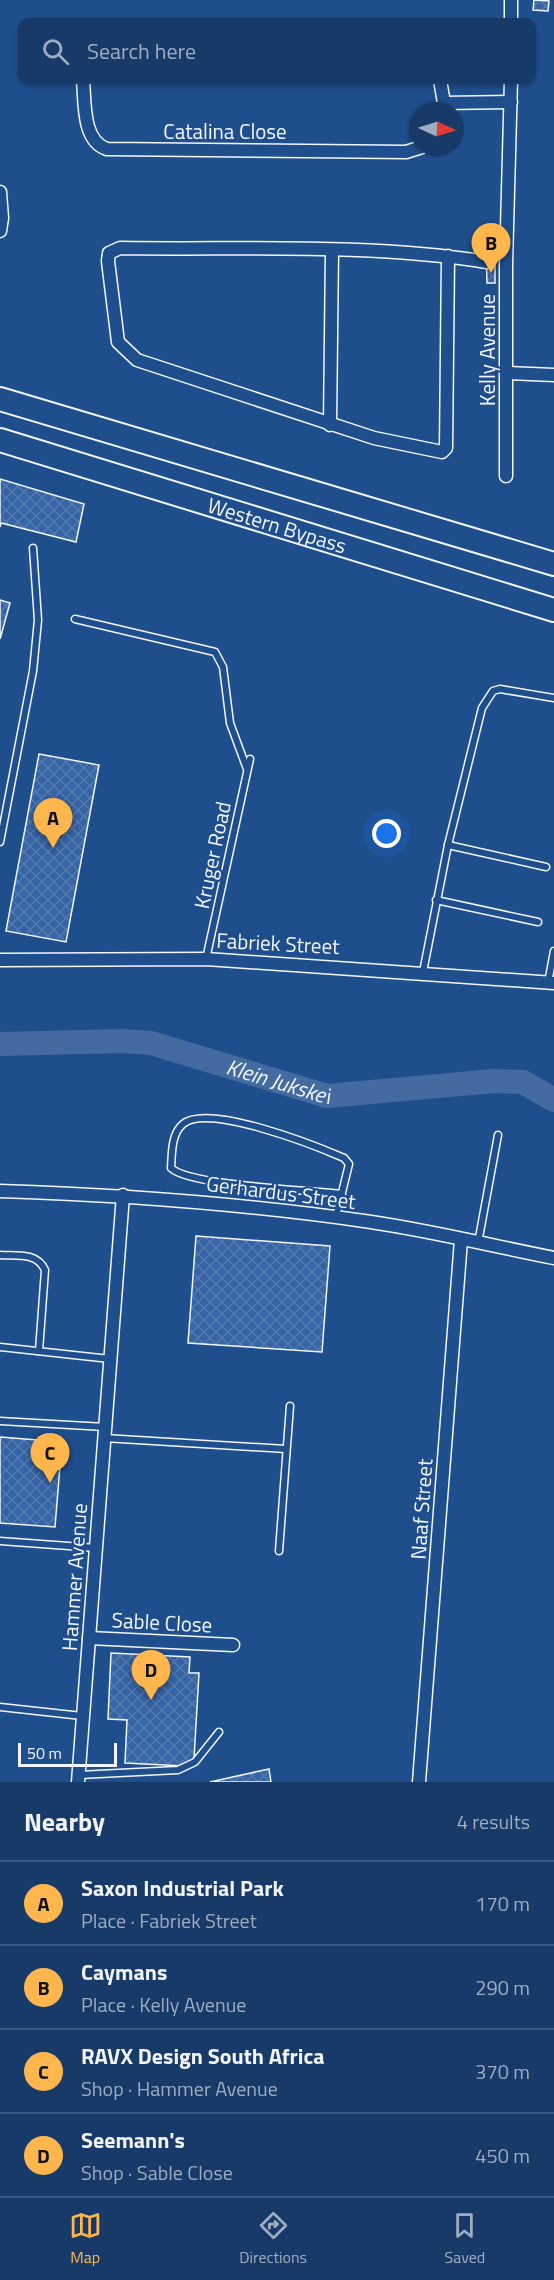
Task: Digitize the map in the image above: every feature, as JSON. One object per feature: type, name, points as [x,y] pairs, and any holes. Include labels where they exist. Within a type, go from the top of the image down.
[{"type":"highway","name":"Western Bypass","points":[[0,399],[554,564]]},
{"type":"highway","name":"Western Bypass","points":[[0,440],[554,610]]},
{"type":"street","points":[[511,0],[511,18]]},
{"type":"street","name":"Catalina Close","points":[[84,84],[90,136],[98,145],[106,149],[410,151]]},
{"type":"street","points":[[440,84],[442,102]]},
{"type":"street","name":"Kelly Avenue","points":[[506,476],[507,373],[496,264],[511,84]]},
{"type":"street","points":[[464,105],[511,102]]},
{"type":"street","points":[[0,192],[2,218],[0,231]]},
{"type":"street","points":[[448,256],[444,450],[439,452],[374,438],[330,425],[138,360],[118,342],[116,334],[108,261],[109,253],[120,249],[332,250],[448,256],[496,264]]},
{"type":"street","points":[[330,425],[332,250]]},
{"type":"street","points":[[507,373],[554,375]]},
{"type":"street","name":"Fabriek Street","points":[[0,960],[206,958],[551,983]]},
{"type":"street","name":"Gerhardus Street","points":[[0,1191],[123,1195],[249,1206],[336,1217],[554,1258]]},
{"type":"street","name":"Hammer Avenue","points":[[78,1778],[123,1195]]},
{"type":"street","name":"Naaf Street","points":[[419,1782],[461,1240]]},
{"type":"street","name":"Sable Close","points":[[89,1638],[233,1645]]},
{"type":"lane","points":[[0,842],[26,715],[36,650],[38,620],[33,548]]},
{"type":"lane","points":[[75,619],[215,651],[223,667],[232,731],[247,769]]},
{"type":"lane","points":[[423,972],[448,845],[480,718],[493,691],[511,689],[554,698]]},
{"type":"lane","name":"Kruger Road","points":[[206,958],[250,759]]},
{"type":"lane","points":[[448,845],[546,867]]},
{"type":"lane","points":[[436,900],[538,922]]},
{"type":"lane","points":[[551,983],[554,951]]},
{"type":"lane","points":[[336,1217],[348,1174],[346,1160],[226,1118],[199,1118],[181,1125],[174,1137],[171,1168],[177,1173],[211,1180],[342,1194]]},
{"type":"lane","points":[[478,1243],[498,1135]]},
{"type":"lane","points":[[0,1255],[33,1257],[41,1262],[45,1270],[39,1352]]},
{"type":"lane","points":[[0,1347],[110,1359]]},
{"type":"lane","points":[[279,1551],[290,1406]]},
{"type":"lane","points":[[0,1421],[104,1432],[137,1440],[286,1449]]},
{"type":"lane","points":[[0,1541],[96,1548]]},
{"type":"lane","points":[[0,1707],[83,1716]]},
{"type":"lane","points":[[78,1778],[178,1770],[195,1762],[219,1732]]},
{"type":"building","points":[[534,0],[549,1],[548,11],[533,10]]},
{"type":"building","points":[[486,248],[495,248],[495,283],[487,283]]},
{"type":"building","points":[[0,479],[84,504],[76,542],[1,523],[0,527]]},
{"type":"building","points":[[0,600],[10,603],[0,639]]},
{"type":"building","points":[[39,754],[99,765],[66,942],[6,931]]},
{"type":"building","points":[[196,1236],[330,1246],[322,1352],[188,1343]]},
{"type":"building","points":[[0,1437],[62,1442],[55,1527],[0,1523]]},
{"type":"building","points":[[111,1653],[190,1657],[189,1673],[199,1673],[194,1759],[185,1766],[125,1763],[127,1720],[108,1719]]},
{"type":"building","points":[[269,1769],[271,1782],[210,1782]]},
{"type":"waterway","name":"Klein Jukskei","points":[[0,1044],[123,1041],[151,1043],[327,1096],[494,1081],[523,1082],[554,1100]]},
{"type":"place","name":"Caymans","points":[[491,273]]},
{"type":"place","name":"Saxon Industrial Park","points":[[53,848]]},
{"type":"place","name":"RAVX Design South Africa","points":[[50,1483]]},
{"type":"place","name":"Seemann's","points":[[151,1700]]}]
